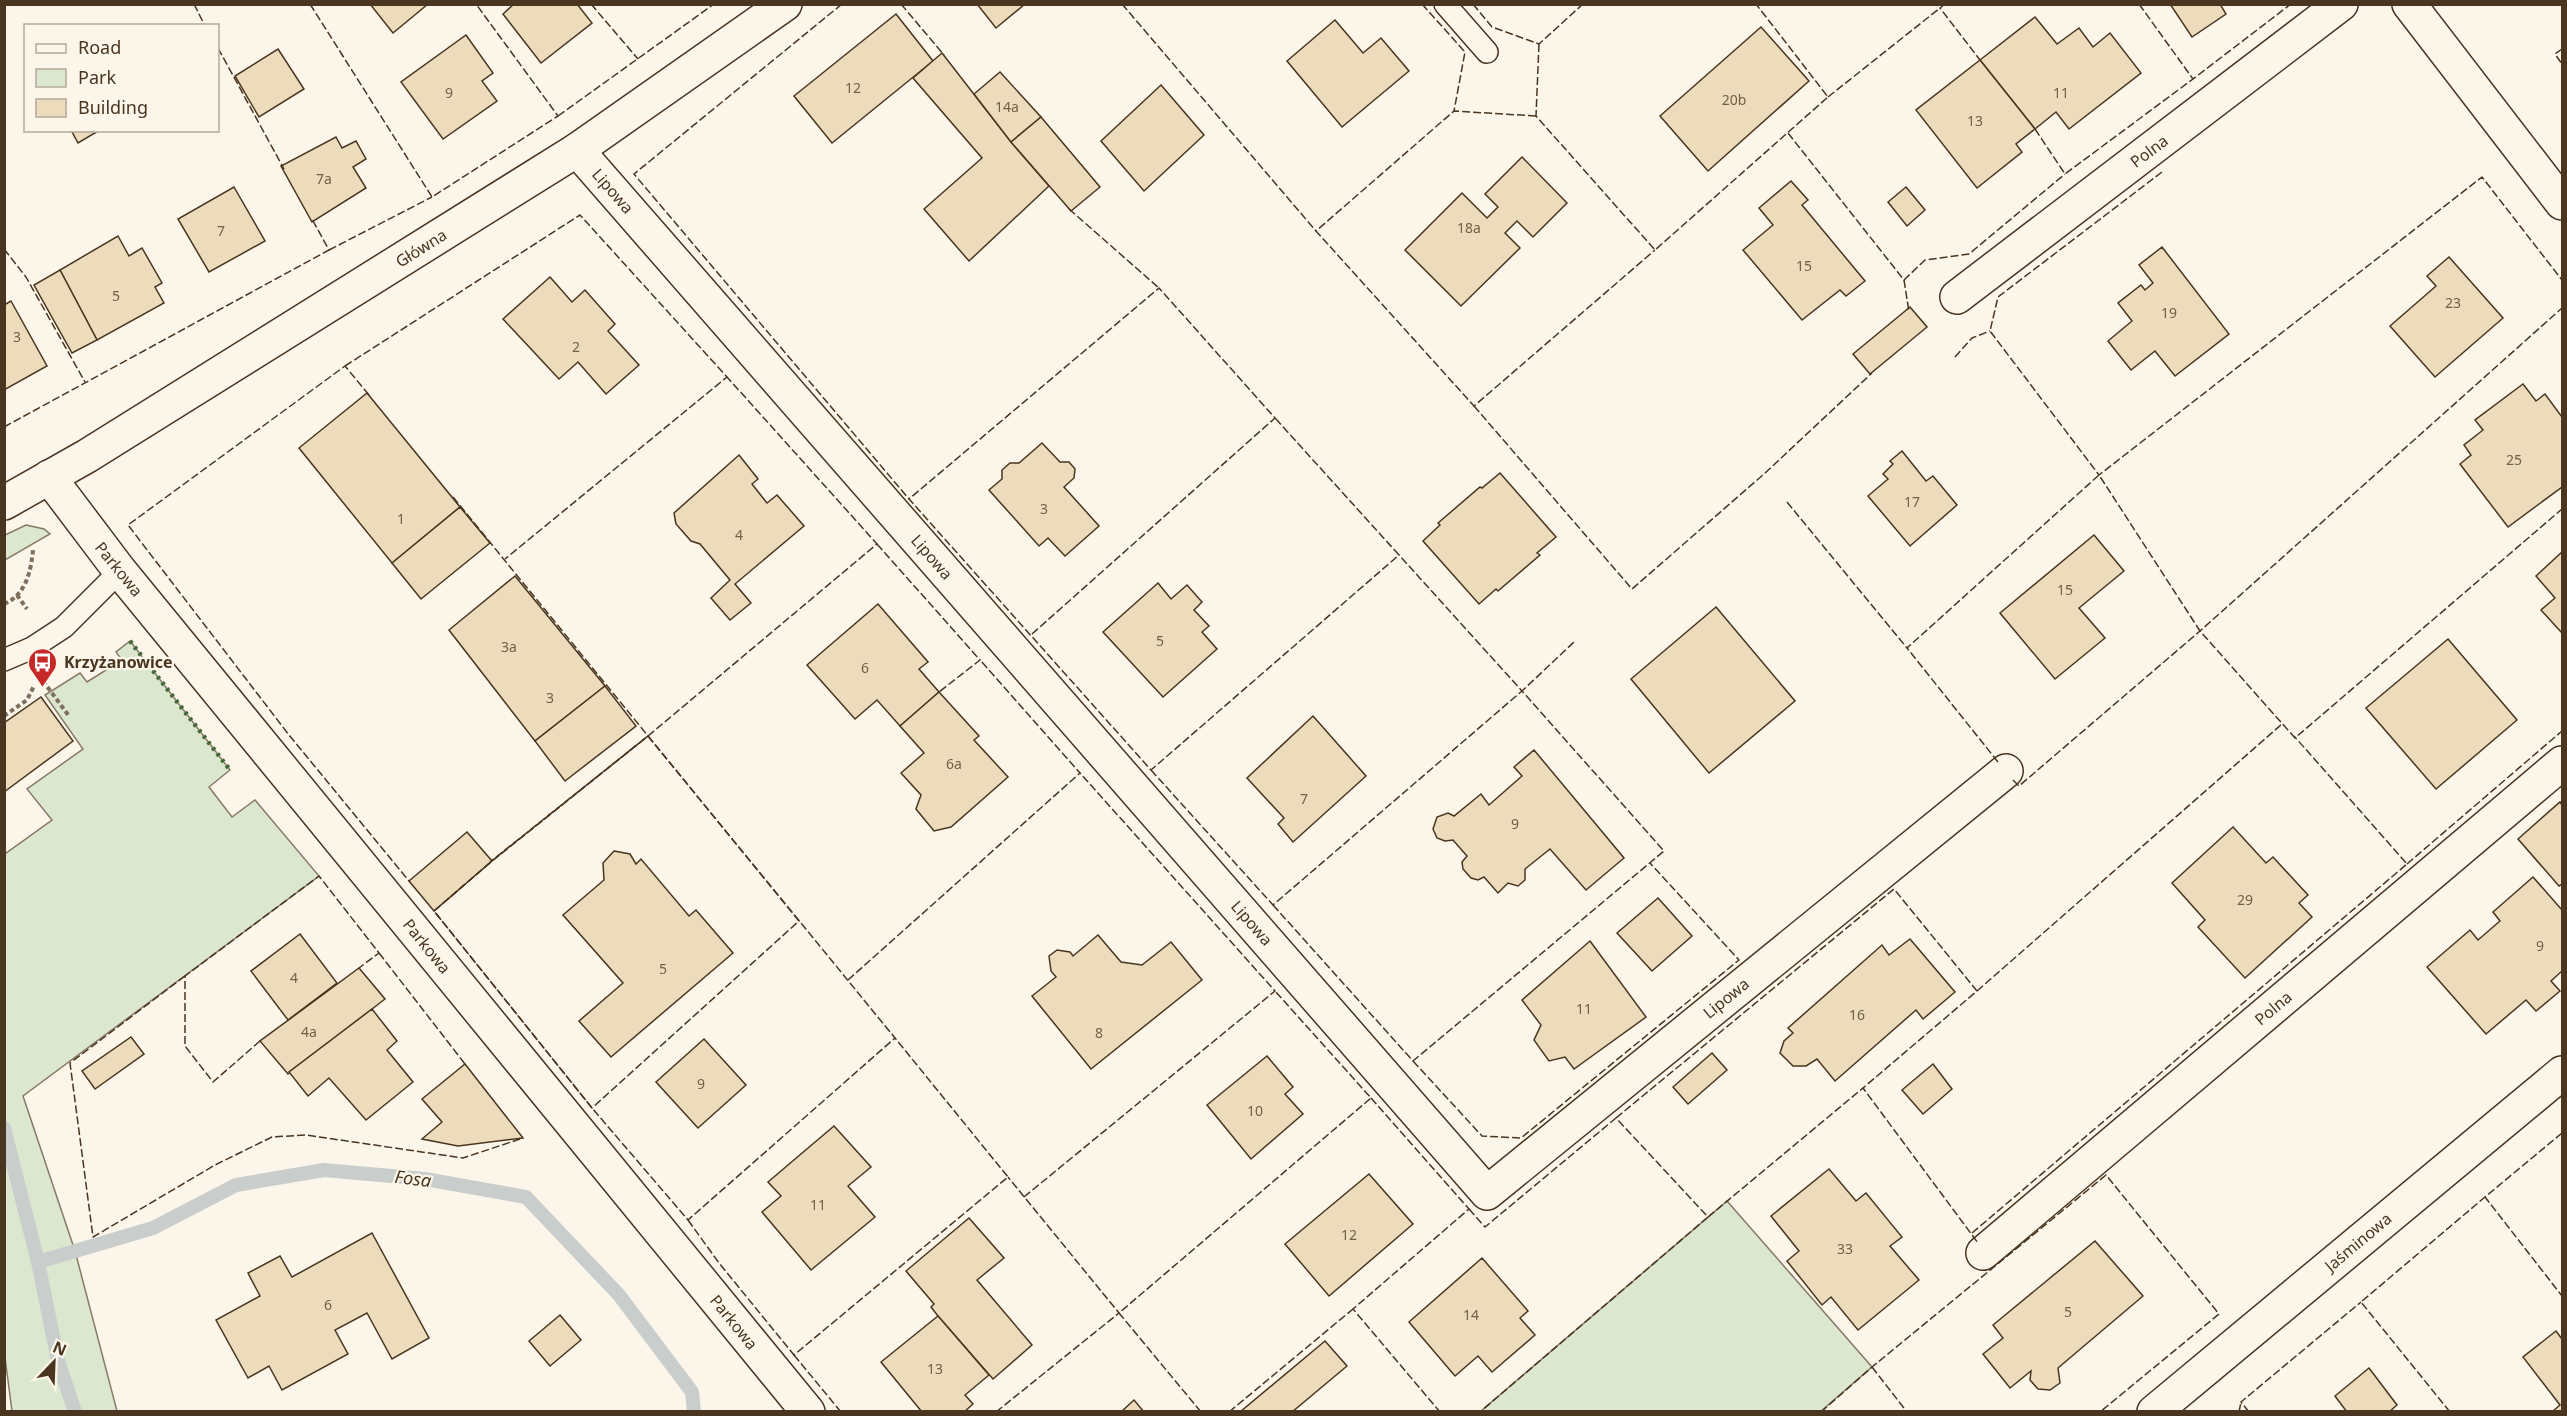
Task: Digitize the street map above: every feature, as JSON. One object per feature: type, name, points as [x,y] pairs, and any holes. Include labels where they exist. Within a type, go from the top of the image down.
[{"type":"street","name":"Główna","points":[[7,495],[49,477],[87,456],[578,150],[785,4]]},
{"type":"street","name":"Polna","points":[[1958,297],[2341,4]]},
{"type":"street","points":[[2409,4],[2562,203]]},
{"type":"street","name":"Lipowa","points":[[578,150],[1487,1193],[2006,771]]},
{"type":"street","name":"Parkowa","points":[[49,477],[120,571],[808,1412]]},
{"type":"street","name":"Polna","points":[[1983,1253],[2562,763]]},
{"type":"street","name":"Jaśminowa","points":[[2154,1412],[2562,1073]]},
{"type":"lane","points":[[1444,4],[1487,52]]},
{"type":"lane","points":[[4,660],[32,648],[64,627],[120,571]]},
{"type":"path","points":[[4,604],[17,595],[25,585],[32,567],[33,550]]},
{"type":"path","points":[[39,676],[69,716]]},
{"type":"green space","points":[[26,525],[44,529],[50,534],[5,560],[5,535]]},
{"type":"green space","points":[[130,641],[230,770],[209,787],[232,817],[255,800],[319,876],[23,1096],[75,1251],[117,1411],[12,1411],[4,1350],[5,854],[52,820],[27,789],[83,749],[45,695],[80,673],[87,682],[122,660],[116,652]]},
{"type":"green space","points":[[1727,1201],[1872,1367],[1821,1411],[1481,1411]]},
{"type":"building","points":[[370,4],[428,4],[393,33]]},
{"type":"building","points":[[514,4],[577,4],[592,23],[541,63],[503,14]]},
{"type":"building","points":[[977,4],[1025,4],[996,28]]},
{"type":"building","points":[[2170,4],[2220,4],[2226,14],[2192,37]]},
{"type":"building","points":[[896,14],[933,61],[832,143],[794,96]]},
{"type":"building","points":[[2035,17],[2057,44],[2079,28],[2093,47],[2110,33],[2141,73],[2069,129],[2056,112],[2035,129],[1980,60]]},
{"type":"building","points":[[1335,20],[1363,53],[1381,38],[1409,71],[1342,127],[1287,61]]},
{"type":"building","points":[[1761,27],[1809,81],[1708,171],[1660,116]]},
{"type":"building","points":[[466,35],[493,73],[482,81],[497,101],[443,139],[401,82]]},
{"type":"building","points":[[278,49],[304,89],[259,117],[235,76]]},
{"type":"building","points":[[942,53],[1011,142],[1049,186],[969,261],[924,209],[982,158],[913,78]]},
{"type":"building","points":[[1980,60],[2035,129],[2016,144],[2022,152],[1977,188],[1916,110]]},
{"type":"building","points":[[1000,72],[1041,117],[1011,142],[974,94]]},
{"type":"building","points":[[1161,85],[1204,135],[1144,191],[1101,141]]},
{"type":"building","points":[[1041,117],[1100,187],[1071,211],[1011,142]]},
{"type":"building","points":[[72,132],[97,132],[78,143]]},
{"type":"building","points":[[336,137],[342,148],[356,141],[366,159],[353,167],[366,188],[312,222],[281,166]]},
{"type":"building","points":[[1522,157],[1567,203],[1533,237],[1517,221],[1505,233],[1520,248],[1461,306],[1405,250],[1462,193],[1487,218],[1498,207],[1485,194]]},
{"type":"building","points":[[1791,181],[1808,200],[1802,205],[1865,281],[1846,296],[1840,290],[1802,320],[1743,250],[1773,225],[1759,208]]},
{"type":"building","points":[[234,187],[265,241],[209,272],[178,219]]},
{"type":"building","points":[[1906,187],[1925,210],[1907,226],[1888,202]]},
{"type":"building","points":[[118,236],[129,256],[142,248],[162,283],[155,287],[164,303],[97,340],[60,270]]},
{"type":"building","points":[[2162,247],[2229,334],[2175,376],[2155,351],[2131,370],[2108,341],[2132,321],[2118,303],[2141,285],[2145,290],[2153,283],[2139,265]]},
{"type":"building","points":[[2449,257],[2503,318],[2435,377],[2390,326],[2436,286],[2427,276]]},
{"type":"building","points":[[60,270],[97,340],[72,353],[34,285]]},
{"type":"building","points":[[550,277],[572,302],[585,290],[615,324],[608,331],[639,365],[606,394],[578,362],[559,379],[503,319]]},
{"type":"building","points":[[11,301],[47,366],[4,390],[4,305]]},
{"type":"building","points":[[1910,307],[1927,327],[1870,374],[1853,354]]},
{"type":"building","points":[[2523,384],[2536,401],[2545,394],[2562,417],[2562,487],[2508,527],[2460,464],[2471,455],[2464,445],[2483,430],[2475,420]]},
{"type":"building","points":[[367,393],[460,507],[392,563],[299,448]]},
{"type":"building","points":[[1042,443],[1060,462],[1069,462],[1075,469],[1074,478],[1064,487],[1099,526],[1065,556],[1048,538],[1039,546],[989,490],[1002,479],[1002,470],[1010,463],[1019,463]]},
{"type":"building","points":[[1902,451],[1926,481],[1933,476],[1957,505],[1910,546],[1868,496],[1888,479],[1883,474],[1893,464],[1890,461]]},
{"type":"building","points":[[739,455],[758,479],[752,484],[767,503],[777,495],[804,526],[735,584],[751,603],[730,620],[711,598],[730,580],[700,544],[691,541],[676,524],[674,513]]},
{"type":"building","points":[[1500,473],[1556,537],[1537,553],[1540,555],[1479,604],[1423,541],[1440,525],[1438,523]]},
{"type":"building","points":[[460,507],[490,543],[421,599],[392,563]]},
{"type":"building","points":[[2094,535],[2124,571],[2079,608],[2105,638],[2055,679],[2000,613]]},
{"type":"building","points":[[2562,552],[2562,633],[2541,610],[2555,598],[2536,576]]},
{"type":"building","points":[[515,576],[605,686],[535,741],[449,630]]},
{"type":"building","points":[[1158,583],[1171,599],[1187,585],[1202,602],[1194,610],[1209,626],[1202,632],[1217,649],[1163,697],[1103,632]]},
{"type":"building","points":[[878,604],[928,662],[919,669],[939,692],[900,726],[877,700],[855,719],[807,665]]},
{"type":"building","points":[[1716,607],[1795,701],[1709,773],[1631,679]]},
{"type":"building","points":[[2448,639],[2517,720],[2436,789],[2366,708]]},
{"type":"building","points":[[605,686],[636,726],[565,781],[535,741]]},
{"type":"building","points":[[939,692],[979,736],[974,740],[1008,777],[951,827],[934,831],[916,809],[921,795],[901,773],[924,753],[900,726]]},
{"type":"building","points":[[41,697],[73,741],[4,792],[4,723]]},
{"type":"building","points":[[1313,716],[1366,776],[1293,842],[1278,824],[1284,818],[1247,778]]},
{"type":"building","points":[[1534,750],[1624,858],[1586,890],[1550,849],[1525,869],[1525,880],[1518,886],[1508,883],[1498,893],[1484,877],[1478,880],[1471,878],[1463,869],[1462,862],[1467,856],[1453,840],[1445,841],[1437,838],[1433,829],[1437,817],[1448,813],[1454,816],[1481,794],[1489,805],[1522,776],[1514,767]]},
{"type":"building","points":[[2560,802],[2562,805],[2562,884],[2559,886],[2518,839]]},
{"type":"building","points":[[2233,827],[2266,863],[2273,857],[2308,895],[2299,903],[2312,917],[2245,978],[2198,927],[2205,920],[2172,883]]},
{"type":"building","points":[[467,832],[492,861],[434,911],[409,881]]},
{"type":"building","points":[[614,851],[630,854],[636,864],[641,859],[689,916],[696,910],[733,953],[611,1057],[579,1021],[623,983],[563,915],[604,880],[603,863]]},
{"type":"building","points":[[2533,877],[2562,910],[2562,971],[2551,981],[2560,991],[2536,1011],[2526,1000],[2486,1034],[2427,967],[2470,930],[2478,940],[2500,921],[2493,912]]},
{"type":"building","points":[[1658,898],[1692,936],[1652,971],[1617,933]]},
{"type":"building","points":[[300,934],[337,983],[288,1020],[251,971]]},
{"type":"building","points":[[1098,935],[1121,962],[1142,965],[1171,942],[1202,980],[1091,1069],[1032,996],[1056,977],[1051,971],[1049,956],[1057,950],[1070,952],[1073,956]]},
{"type":"building","points":[[1910,939],[1955,992],[1923,1019],[1916,1010],[1835,1081],[1817,1059],[1806,1066],[1793,1066],[1780,1053],[1784,1041],[1793,1033],[1788,1028],[1882,945],[1889,955]]},
{"type":"building","points":[[1590,941],[1646,1017],[1574,1069],[1565,1057],[1549,1061],[1534,1040],[1541,1025],[1522,1000]]},
{"type":"building","points":[[359,968],[385,999],[288,1074],[260,1041]]},
{"type":"building","points":[[372,1009],[397,1041],[387,1050],[413,1082],[366,1120],[329,1078],[308,1096],[289,1072]]},
{"type":"building","points":[[131,1037],[144,1054],[95,1089],[82,1071]]},
{"type":"building","points":[[704,1039],[746,1085],[698,1128],[656,1082]]},
{"type":"building","points":[[1712,1053],[1727,1070],[1688,1104],[1673,1087]]},
{"type":"building","points":[[1267,1056],[1293,1087],[1285,1094],[1303,1114],[1251,1159],[1207,1105]]},
{"type":"building","points":[[465,1064],[523,1138],[458,1146],[422,1139],[442,1122],[422,1099]]},
{"type":"building","points":[[1933,1064],[1952,1089],[1923,1114],[1902,1090]]},
{"type":"building","points":[[834,1126],[871,1167],[848,1186],[875,1217],[811,1270],[762,1212],[781,1196],[768,1182]]},
{"type":"building","points":[[1829,1169],[1856,1201],[1866,1193],[1902,1237],[1890,1246],[1919,1280],[1858,1330],[1831,1297],[1822,1305],[1787,1261],[1799,1251],[1771,1216]]},
{"type":"building","points":[[1369,1174],[1413,1224],[1329,1296],[1285,1244]]},
{"type":"building","points":[[969,1218],[1004,1258],[977,1280],[1032,1345],[993,1379],[938,1316],[931,1307],[934,1304],[906,1271]]},
{"type":"building","points":[[372,1233],[429,1338],[392,1359],[367,1313],[335,1330],[348,1354],[282,1390],[269,1366],[248,1378],[216,1320],[260,1296],[248,1273],[280,1256],[292,1277]]},
{"type":"building","points":[[2095,1241],[2143,1296],[2058,1368],[2060,1383],[2050,1390],[2038,1389],[2030,1380],[2031,1371],[2010,1388],[1983,1354],[2003,1338],[1993,1325]]},
{"type":"building","points":[[1482,1258],[1528,1311],[1520,1318],[1535,1335],[1492,1372],[1478,1356],[1455,1376],[1409,1322]]},
{"type":"building","points":[[560,1315],[581,1340],[550,1366],[529,1341]]},
{"type":"building","points":[[938,1316],[989,1375],[965,1395],[973,1404],[964,1412],[922,1412],[881,1362]]},
{"type":"building","points":[[2556,1331],[2562,1339],[2562,1412],[2552,1412],[2560,1405],[2523,1357]]},
{"type":"building","points":[[1325,1341],[1347,1366],[1292,1412],[1240,1412]]},
{"type":"building","points":[[2369,1368],[2397,1405],[2389,1412],[2347,1412],[2335,1396]]},
{"type":"building","points":[[1134,1400],[1144,1412],[1121,1412]]},
{"type":"waterway","points":[[4,1128],[38,1262],[58,1361],[75,1412]]},
{"type":"waterway","name":"Fosa","points":[[38,1262],[153,1228],[236,1185],[324,1170],[425,1179],[526,1197],[619,1295],[692,1392],[694,1412]]},
{"type":"hedge","points":[[130,641],[230,770]]},
{"type":"fence","points":[[194,4],[204,24]]},
{"type":"fence","points":[[310,4],[432,197],[558,116],[476,4]]},
{"type":"fence","points":[[591,4],[638,59]]},
{"type":"fence","points":[[558,116],[714,4]]},
{"type":"fence","points":[[842,4],[634,174],[909,499]]},
{"type":"fence","points":[[901,4],[944,55]]},
{"type":"fence","points":[[1122,4],[1316,231]]},
{"type":"fence","points":[[1422,4],[1465,52],[1454,111]]},
{"type":"fence","points":[[1473,4],[1492,27],[1539,44],[1583,4]]},
{"type":"fence","points":[[1539,44],[1536,116],[1655,250],[1828,97],[1756,4]]},
{"type":"fence","points":[[1945,4],[1940,8],[1980,60]]},
{"type":"fence","points":[[2139,4],[2193,79],[2291,4]]},
{"type":"fence","points":[[1828,97],[1940,8]]},
{"type":"fence","points":[[2562,49],[2555,54],[2562,64]]},
{"type":"fence","points":[[219,50],[284,169]]},
{"type":"fence","points":[[2035,129],[2065,174],[2193,79]]},
{"type":"fence","points":[[1536,116],[1454,111],[1316,231],[1474,406],[1655,250]]},
{"type":"fence","points":[[1788,133],[1904,280],[1925,260],[1969,254],[2065,174]]},
{"type":"fence","points":[[2162,172],[1998,297],[1990,331],[2099,475],[2482,177],[2562,280]]},
{"type":"fence","points":[[329,250],[432,197]]},
{"type":"fence","points":[[1069,209],[1159,288]]},
{"type":"fence","points":[[345,366],[580,215],[727,377],[505,559]]},
{"type":"fence","points":[[4,427],[329,250],[312,219]]},
{"type":"fence","points":[[4,249],[26,277],[85,382]]},
{"type":"fence","points":[[1904,280],[1909,312]]},
{"type":"fence","points":[[1032,634],[1275,418],[1159,288],[909,499],[1151,770],[1399,555],[1275,418]]},
{"type":"fence","points":[[2013,780],[2019,786],[2200,631],[2562,308]]},
{"type":"fence","points":[[1955,357],[1972,338],[1990,331]]},
{"type":"fence","points":[[369,395],[345,366],[128,525],[289,735],[409,881]]},
{"type":"fence","points":[[1474,406],[1632,589],[1764,474],[1872,373]]},
{"type":"fence","points":[[648,736],[877,544],[727,377]]},
{"type":"fence","points":[[1998,762],[1907,648],[2099,475],[2200,631],[2295,738],[2562,509]]},
{"type":"fence","points":[[453,497],[648,736],[490,862]]},
{"type":"fence","points":[[1787,502],[1907,648]]},
{"type":"fence","points":[[877,544],[980,660],[939,692]]},
{"type":"fence","points":[[1151,770],[1273,905],[1522,691],[1399,555]]},
{"type":"fence","points":[[1273,905],[1413,1061],[1664,851],[1522,691],[1574,642]]},
{"type":"fence","points":[[848,980],[1080,773],[980,660]]},
{"type":"fence","points":[[1977,991],[2282,724],[2284,725]]},
{"type":"fence","points":[[2407,864],[2562,731]]},
{"type":"fence","points":[[648,736],[895,1038],[688,1220],[592,1108],[434,911],[492,861],[648,736]]},
{"type":"fence","points":[[648,736],[799,921],[592,1108],[434,911],[492,861],[648,736]]},
{"type":"fence","points":[[1972,1233],[2407,864],[2294,736]]},
{"type":"fence","points":[[1024,1197],[1275,991],[1080,773]]},
{"type":"fence","points":[[1413,1061],[1482,1136],[1521,1138],[1739,960],[1650,863]]},
{"type":"fence","points":[[260,1041],[213,1082],[185,1046],[185,976],[319,876],[379,953],[359,968]]},
{"type":"fence","points":[[1616,1118],[1894,889],[1977,991],[1863,1088]]},
{"type":"fence","points":[[379,953],[465,1064]]},
{"type":"fence","points":[[185,976],[70,1063],[93,1237],[215,1165],[272,1137],[306,1135],[463,1158],[520,1139]]},
{"type":"fence","points":[[1201,1412],[1119,1313],[1371,1098],[1275,991]]},
{"type":"fence","points":[[688,1220],[719,1263],[794,1355],[1008,1177],[895,1038]]},
{"type":"fence","points":[[1708,1217],[1863,1088],[1978,1243]]},
{"type":"fence","points":[[1371,1098],[1469,1209],[1353,1309],[1440,1412]]},
{"type":"fence","points":[[1469,1209],[1485,1227],[1616,1118],[1708,1217],[1480,1412]]},
{"type":"fence","points":[[2562,1133],[2485,1197],[2562,1296]]},
{"type":"fence","points":[[1821,1412],[1872,1367],[2106,1175],[2219,1314],[2100,1412]]},
{"type":"fence","points":[[996,1412],[1119,1313],[1008,1177]]},
{"type":"fence","points":[[2450,1412],[2361,1302],[2485,1197]]},
{"type":"fence","points":[[2249,1412],[2241,1402],[2361,1302]]},
{"type":"fence","points":[[1229,1412],[1353,1309],[1354,1311]]},
{"type":"fence","points":[[794,1355],[841,1412]]},
{"type":"fence","points":[[1872,1367],[1907,1412]]},
{"type":"fence","points":[[2239,1412],[2241,1402]]},
{"type":"place","name":"Krzyżanowice","points":[[43,688]]}]
